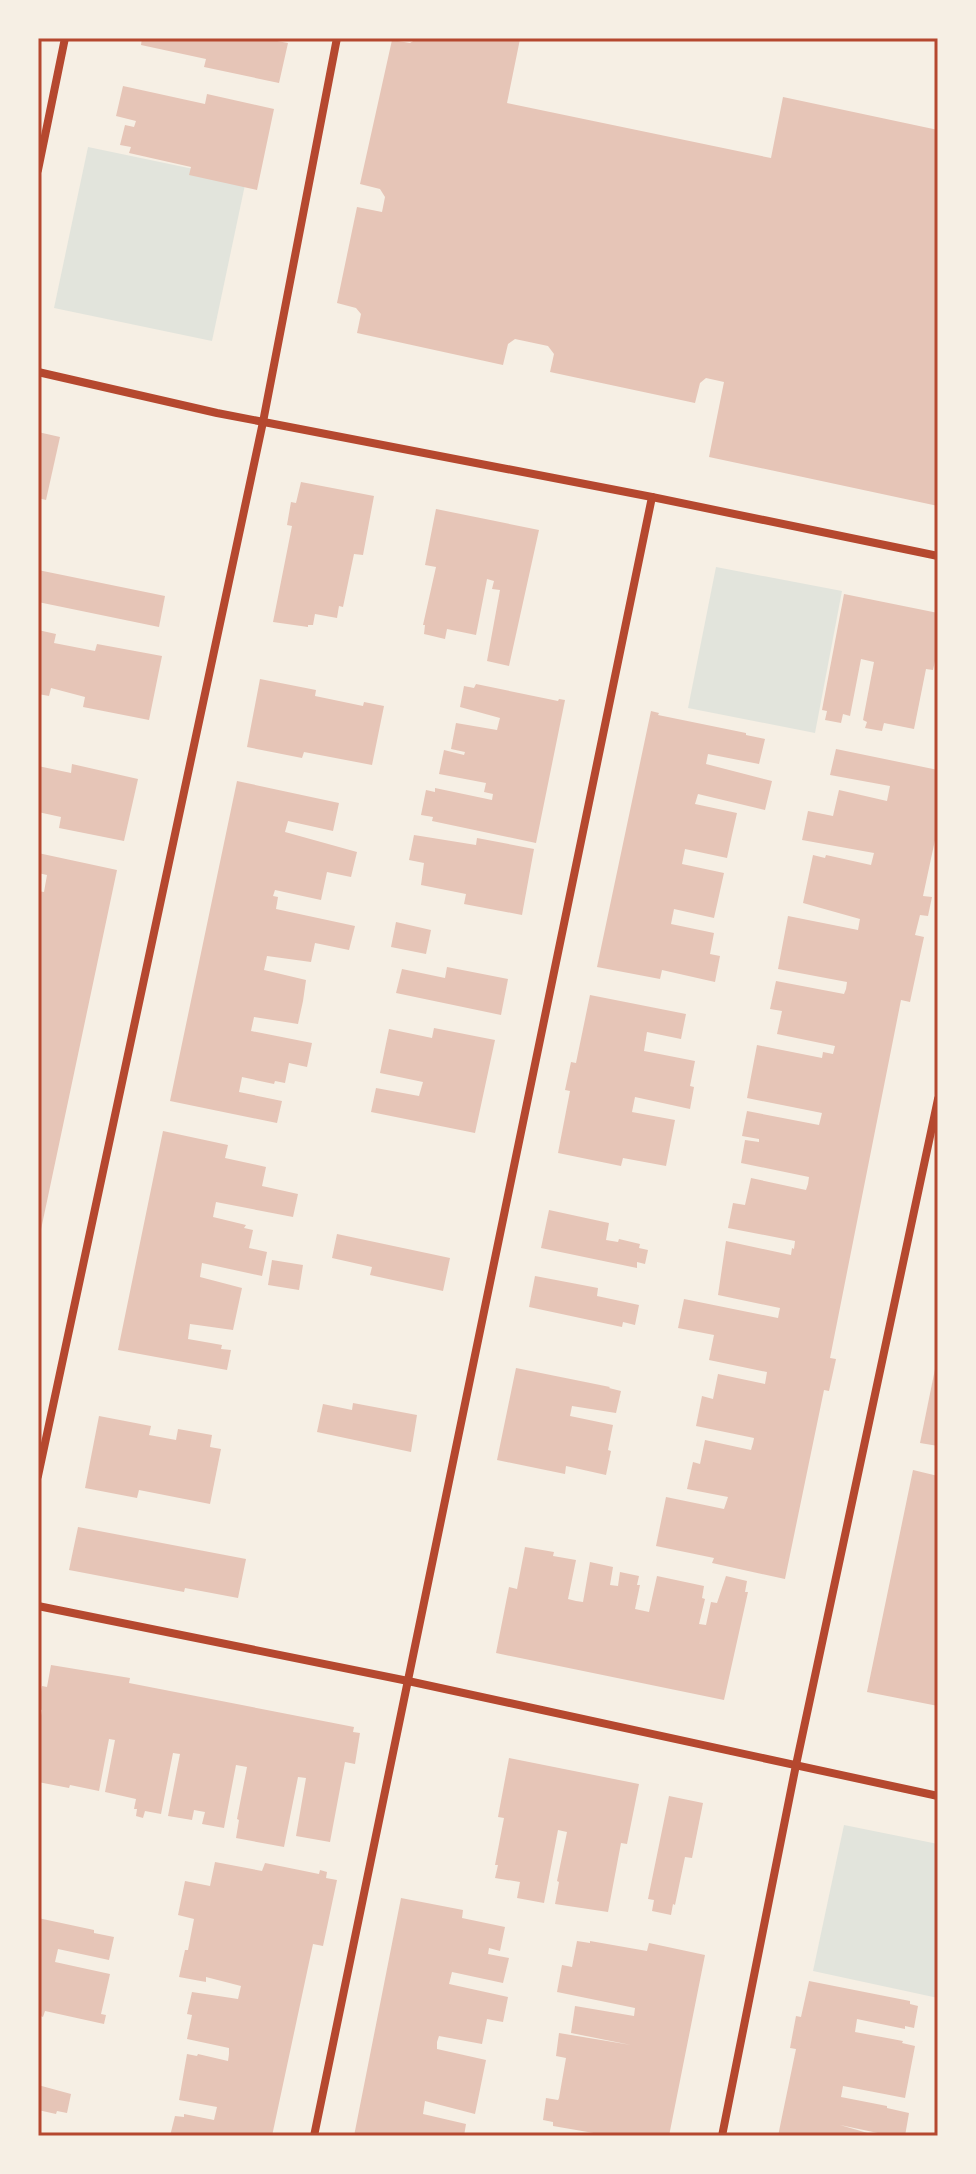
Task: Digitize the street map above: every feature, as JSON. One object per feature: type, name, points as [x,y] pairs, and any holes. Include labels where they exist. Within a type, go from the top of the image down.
[{"type":"street","points":[[38,170],[65,38]]},
{"type":"street","points":[[38,1476],[263,422],[337,38]]},
{"type":"street","points":[[38,372],[263,422],[938,556]]},
{"type":"street","points":[[314,2136],[652,497]]},
{"type":"street","points":[[722,2136],[796,1765],[938,1099]]},
{"type":"street","points":[[38,1606],[408,1681],[938,1796]]},
{"type":"shaded area","points":[[88,147],[246,180],[212,341],[54,308]]},
{"type":"shaded area","points":[[716,567],[842,591],[815,733],[688,708]]},
{"type":"shaded area","points":[[844,1825],[938,1844],[938,1998],[813,1971]]},
{"type":"building","points":[[142,38],[261,38],[288,43],[279,83],[204,67],[206,59],[141,45]]},
{"type":"building","points":[[418,38],[520,39],[507,103],[771,158],[783,97],[938,130],[938,506],[709,457],[724,382],[706,378],[700,383],[695,403],[550,372],[554,354],[548,346],[515,339],[508,344],[503,365],[357,333],[361,314],[356,308],[337,303],[357,207],[382,212],[385,197],[380,189],[360,184],[392,40],[410,43]]},
{"type":"building","points":[[123,86],[205,104],[207,94],[274,109],[257,190],[189,175],[191,167],[129,153],[131,147],[120,145],[125,125],[134,127],[136,121],[116,116]]},
{"type":"building","points":[[38,432],[60,437],[46,500],[38,498]]},
{"type":"building","points":[[301,482],[374,496],[363,555],[354,554],[343,607],[339,606],[337,618],[315,614],[313,625],[308,627],[273,622],[292,526],[287,525],[291,502],[296,503]]},
{"type":"building","points":[[436,509],[539,530],[509,666],[487,661],[500,590],[492,589],[494,581],[487,579],[476,635],[447,629],[445,639],[424,634],[423,625],[436,567],[425,565]]},
{"type":"building","points":[[38,570],[165,596],[159,627],[38,602]]},
{"type":"building","points":[[844,594],[938,613],[938,647],[933,670],[926,669],[914,729],[884,723],[882,731],[865,728],[867,722],[863,720],[874,662],[861,659],[850,716],[843,714],[841,723],[825,720],[827,711],[822,710]]},
{"type":"building","points":[[38,630],[56,634],[54,643],[95,651],[97,644],[162,656],[149,720],[83,707],[85,697],[51,688],[49,696],[38,694]]},
{"type":"building","points":[[260,679],[316,690],[315,696],[363,706],[364,702],[384,706],[372,765],[304,752],[302,758],[247,747]]},
{"type":"building","points":[[476,684],[565,700],[536,843],[432,821],[433,817],[421,815],[426,790],[435,792],[435,788],[492,800],[493,794],[484,792],[486,783],[439,774],[444,750],[464,755],[465,752],[451,749],[456,723],[497,730],[500,718],[460,707],[464,686],[474,688]]},
{"type":"building","points":[[651,711],[765,739],[759,764],[708,754],[706,764],[772,781],[765,810],[698,794],[695,804],[737,813],[727,858],[685,849],[682,864],[724,873],[714,918],[674,909],[671,924],[714,933],[710,954],[720,956],[715,982],[662,970],[660,979],[597,967]]},
{"type":"building","points":[[836,749],[938,770],[938,826],[923,896],[932,897],[928,916],[920,915],[915,935],[924,937],[910,1002],[901,1000],[830,1358],[836,1359],[829,1391],[824,1390],[785,1579],[712,1563],[714,1558],[656,1546],[666,1497],[724,1509],[728,1497],[687,1489],[693,1462],[700,1464],[705,1440],[751,1450],[753,1443],[754,1438],[696,1426],[702,1396],[713,1399],[718,1374],[765,1384],[767,1372],[709,1360],[714,1335],[678,1328],[684,1299],[778,1318],[780,1308],[718,1295],[726,1241],[791,1255],[794,1249],[795,1241],[728,1228],[733,1203],[745,1205],[751,1178],[806,1190],[808,1184],[809,1177],[741,1163],[745,1140],[759,1142],[759,1139],[742,1136],[747,1111],[819,1125],[822,1113],[747,1098],[757,1045],[822,1058],[823,1052],[833,1054],[835,1046],[777,1034],[782,1011],[770,1009],[776,981],[844,994],[846,989],[847,982],[778,969],[788,916],[858,930],[860,919],[803,903],[813,855],[871,865],[874,853],[802,840],[808,811],[833,816],[839,790],[887,801],[890,786],[830,775]]},
{"type":"building","points":[[72,764],[138,779],[124,841],[59,828],[61,817],[38,812],[38,766],[71,773]]},
{"type":"building","points":[[237,781],[339,803],[333,831],[288,821],[285,832],[357,852],[351,877],[327,872],[321,900],[275,890],[273,896],[278,897],[276,909],[355,926],[349,950],[315,943],[311,962],[267,956],[264,970],[306,980],[303,1001],[298,1024],[254,1017],[251,1031],[312,1043],[307,1067],[289,1063],[285,1083],[275,1081],[274,1084],[242,1077],[239,1092],[282,1101],[277,1123],[170,1101]]},
{"type":"building","points":[[414,835],[476,845],[477,838],[534,849],[522,915],[464,904],[466,894],[421,885],[424,863],[409,860]]},
{"type":"building","points":[[38,853],[117,870],[39,1239],[38,891],[44,892],[47,875],[38,873]]},
{"type":"building","points":[[396,922],[431,930],[426,954],[391,947]]},
{"type":"building","points":[[447,967],[508,979],[501,1015],[396,993],[402,969],[445,978]]},
{"type":"building","points":[[590,995],[686,1014],[681,1039],[647,1032],[644,1051],[695,1061],[690,1109],[635,1097],[632,1112],[675,1120],[666,1166],[623,1158],[621,1166],[558,1153],[570,1091],[565,1090],[571,1062],[576,1063]]},
{"type":"building","points":[[434,1028],[495,1040],[475,1133],[371,1112],[376,1088],[419,1096],[423,1082],[380,1073],[389,1029],[432,1038]]},
{"type":"building","points":[[163,1131],[228,1145],[225,1158],[266,1167],[262,1186],[298,1194],[293,1217],[216,1202],[213,1217],[246,1225],[244,1228],[253,1230],[249,1248],[267,1252],[262,1276],[202,1263],[200,1277],[242,1288],[233,1330],[190,1324],[188,1339],[222,1345],[221,1349],[231,1350],[227,1370],[118,1350]]},
{"type":"building","points":[[549,1210],[609,1223],[606,1240],[618,1242],[619,1239],[640,1244],[639,1248],[648,1250],[645,1264],[637,1262],[637,1268],[541,1248]]},
{"type":"building","points":[[337,1234],[450,1258],[443,1291],[370,1275],[372,1267],[332,1258]]},
{"type":"building","points":[[272,1260],[303,1265],[299,1290],[268,1285]]},
{"type":"building","points":[[535,1276],[598,1288],[597,1296],[639,1305],[635,1325],[623,1322],[622,1327],[529,1307]]},
{"type":"building","points":[[516,1368],[621,1391],[616,1413],[572,1406],[570,1416],[613,1425],[606,1475],[566,1466],[565,1474],[497,1460]]},
{"type":"building","points":[[935,1369],[938,1370],[938,1446],[920,1443]]},
{"type":"building","points":[[353,1403],[417,1415],[411,1452],[317,1432],[323,1404],[352,1410]]},
{"type":"building","points":[[99,1416],[151,1426],[149,1435],[176,1440],[178,1429],[212,1435],[210,1447],[221,1449],[210,1504],[139,1490],[137,1498],[85,1488]]},
{"type":"building","points":[[913,1470],[938,1476],[938,1706],[867,1692]]},
{"type":"building","points":[[78,1527],[246,1559],[238,1598],[185,1588],[184,1592],[69,1570]]},
{"type":"building","points":[[525,1547],[576,1560],[568,1599],[576,1601],[583,1602],[590,1562],[613,1567],[610,1585],[618,1586],[620,1572],[639,1576],[635,1609],[649,1612],[657,1576],[704,1586],[702,1598],[705,1599],[699,1624],[706,1625],[711,1602],[717,1603],[726,1576],[747,1581],[745,1592],[748,1592],[724,1700],[496,1653],[509,1587],[517,1589]]},
{"type":"building","points":[[51,1665],[130,1678],[129,1683],[354,1727],[353,1732],[360,1733],[355,1764],[345,1762],[330,1842],[296,1836],[306,1778],[298,1777],[284,1847],[236,1838],[247,1767],[236,1765],[224,1828],[202,1824],[205,1812],[194,1810],[192,1820],[168,1816],[180,1754],[173,1753],[161,1814],[145,1811],[143,1818],[136,1816],[136,1799],[105,1792],[115,1740],[109,1739],[99,1791],[38,1782],[38,1733],[42,1710],[38,1706],[42,1686],[47,1687]]},
{"type":"building","points":[[509,1758],[639,1784],[627,1844],[621,1843],[608,1912],[555,1904],[567,1832],[558,1830],[544,1903],[517,1898],[520,1882],[495,1878],[504,1818],[498,1817]]},
{"type":"building","points":[[669,1796],[703,1803],[692,1858],[685,1857],[671,1915],[652,1911],[654,1900],[648,1899]]},
{"type":"building","points":[[215,1862],[262,1871],[265,1863],[319,1874],[320,1870],[327,1872],[326,1878],[337,1880],[323,1946],[313,1944],[272,2136],[170,2136],[175,2116],[184,2117],[184,2114],[214,2120],[217,2107],[179,2100],[187,2054],[228,2061],[229,2048],[187,2039],[192,2015],[187,2014],[192,1992],[238,1999],[241,1986],[206,1977],[206,1982],[179,1977],[194,1919],[178,1915],[185,1881],[210,1886]]},
{"type":"building","points":[[401,1898],[463,1910],[462,1918],[505,1927],[500,1951],[489,1948],[488,1954],[509,1958],[503,1983],[452,1972],[449,1984],[508,1997],[503,2022],[487,2019],[482,2044],[439,2036],[437,2042],[437,2049],[486,2060],[475,2114],[425,2101],[423,2114],[466,2124],[464,2136],[354,2136]]},
{"type":"building","points":[[38,1918],[114,1937],[109,1960],[58,1949],[55,1962],[110,1974],[101,2014],[106,2015],[104,2024],[45,2011],[43,2017],[38,2015]]},
{"type":"building","points":[[577,1941],[647,1951],[649,1943],[705,1955],[669,2136],[611,2136],[553,2126],[553,2122],[543,2120],[546,2098],[559,2098],[566,2058],[556,2056],[559,2033],[631,2045],[571,2033],[575,2006],[634,2016],[635,2008],[557,1992],[562,1965],[572,1967]]},
{"type":"building","points":[[809,1981],[910,2001],[910,2004],[918,2006],[914,2028],[857,2019],[855,2032],[915,2046],[905,2098],[843,2086],[841,2097],[909,2113],[905,2136],[840,2125],[878,2136],[778,2136],[796,2049],[790,2048],[796,2016],[801,2017]]},
{"type":"building","points":[[38,2085],[71,2094],[67,2113],[38,2110]]}]
